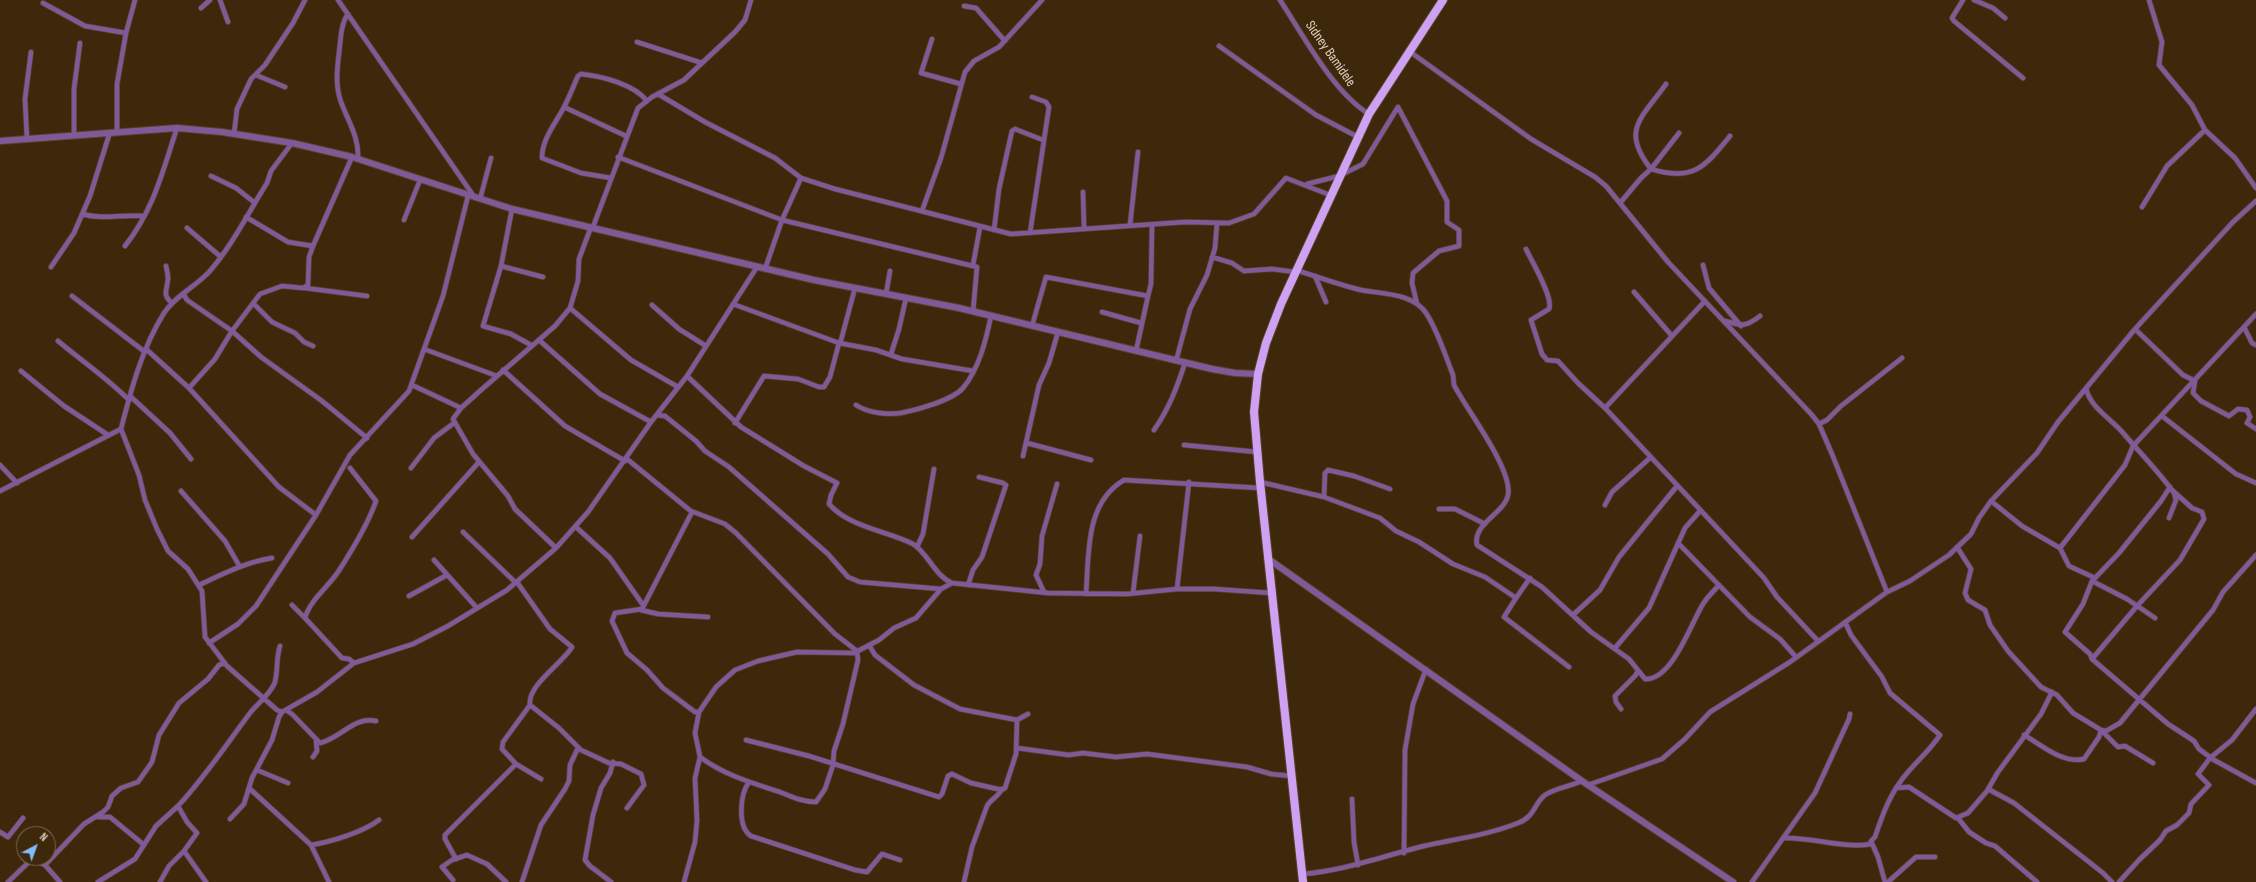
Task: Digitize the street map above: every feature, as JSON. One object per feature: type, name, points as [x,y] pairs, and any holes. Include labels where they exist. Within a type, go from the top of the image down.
[{"type":"highway","points":[[1302,878],[1260,485],[1254,412],[1258,374],[1266,343],[1296,271],[1330,194],[1369,114],[1443,0]]},
{"type":"street","points":[[117,132],[117,84],[126,33],[135,0]]},
{"type":"street","points":[[201,8],[210,0]]},
{"type":"street","points":[[220,0],[228,22]]},
{"type":"street","points":[[234,134],[237,109],[251,79],[256,75],[293,23],[305,0]]},
{"type":"street","points":[[338,0],[478,199]]},
{"type":"street","points":[[556,548],[515,509],[508,496],[478,462],[454,423],[454,419],[461,408],[563,318],[570,308],[578,281],[579,259],[638,108],[658,94],[684,80],[702,63],[741,25],[750,0]]},
{"type":"street","points":[[922,211],[941,158],[965,72],[970,65],[982,56],[999,47],[1042,0]]},
{"type":"street","name":"Sidney Bamidele","points":[[1280,0],[1302,36],[1347,97],[1369,114]]},
{"type":"street","points":[[1963,0],[1952,18],[1954,21],[2023,78]]},
{"type":"street","points":[[1974,0],[1993,8],[2005,18]]},
{"type":"street","points":[[2149,0],[2163,48],[2159,65],[2192,105],[2205,130],[2235,158],[2256,188]]},
{"type":"street","points":[[43,4],[85,26],[126,33]]},
{"type":"street","points":[[964,6],[976,8],[1005,41]]},
{"type":"street","points":[[305,288],[308,285],[309,257],[313,246],[355,158],[355,135],[341,101],[337,81],[341,35],[344,21],[348,14]]},
{"type":"street","points":[[932,39],[921,73],[962,84]]},
{"type":"street","points":[[74,135],[74,89],[80,42]]},
{"type":"street","points":[[637,42],[702,63]]},
{"type":"street","points":[[1219,46],[1316,115],[1358,137]]},
{"type":"street","points":[[1409,51],[1531,139],[1595,177],[1606,186],[1665,258],[1819,424],[1887,592]]},
{"type":"street","points":[[27,139],[25,100],[31,52]]},
{"type":"street","points":[[611,178],[581,173],[542,158],[542,149],[547,136],[564,107],[578,76],[581,74],[614,82],[636,91],[647,101]]},
{"type":"street","points":[[256,75],[285,87]]},
{"type":"street","points":[[1666,84],[1644,113],[1635,135],[1636,146],[1651,169],[1676,175],[1695,170],[1708,162],[1730,136]]},
{"type":"street","points":[[658,94],[705,122],[775,158],[801,178],[980,227],[1011,234],[1185,222],[1229,223],[1254,214],[1284,179],[1291,178],[1330,194]]},
{"type":"street","points":[[1030,233],[1049,107],[1046,102],[1032,97]]},
{"type":"street","points":[[564,107],[626,136]]},
{"type":"street","points":[[1306,184],[1339,176],[1363,164],[1398,107],[1447,201],[1447,222],[1459,230],[1459,246],[1439,251],[1413,273],[1412,283],[1416,304]]},
{"type":"street","points":[[125,246],[135,233],[142,216],[154,200],[177,128]]},
{"type":"street","points":[[0,141],[177,128],[234,134],[292,143],[355,158],[468,196],[512,209],[765,269],[991,316],[1185,363],[1235,373],[1258,374]]},
{"type":"street","points":[[994,230],[999,189],[1012,130],[1015,129],[1043,140]]},
{"type":"street","points":[[2142,207],[2167,166],[2188,144],[2205,130]]},
{"type":"street","points":[[51,267],[74,233],[99,171],[110,132]]},
{"type":"street","points":[[1620,203],[1641,178],[1651,169],[1679,132]]},
{"type":"street","points":[[292,143],[271,170],[267,184],[221,257],[200,281],[172,303],[160,320],[145,351],[129,398],[121,429],[139,475],[145,500],[157,529],[168,551],[188,569],[199,585],[204,596],[203,630],[209,643],[225,663],[263,698],[282,711],[292,714],[320,743],[338,736],[358,721],[366,719],[376,721]]},
{"type":"street","points":[[1130,226],[1138,152]]},
{"type":"street","points":[[618,157],[782,220],[973,265],[977,267],[973,312]]},
{"type":"street","points":[[478,199],[491,158]]},
{"type":"street","points":[[211,176],[236,188],[255,203]]},
{"type":"street","points":[[765,269],[782,220],[801,178]]},
{"type":"street","points":[[404,220],[420,180]]},
{"type":"street","points":[[1083,192],[1084,228]]},
{"type":"street","points":[[209,643],[238,624],[256,606],[316,515],[350,455],[409,391],[443,296],[468,196]]},
{"type":"street","points":[[1588,784],[1662,758],[1685,739],[1710,712],[1796,657],[1887,592],[1910,581],[1957,547],[1971,534],[1979,518],[1991,501],[2037,453],[2058,422],[2135,328],[2233,222],[2256,201]]},
{"type":"street","points":[[512,209],[502,266],[483,326],[511,334],[531,345]]},
{"type":"street","points":[[82,214],[100,218],[117,215],[142,216]]},
{"type":"street","points":[[246,217],[288,242],[313,246]]},
{"type":"street","points":[[1176,361],[1190,309],[1207,275],[1212,257],[1217,223]]},
{"type":"street","points":[[1136,351],[1141,323],[1151,284],[1152,224]]},
{"type":"street","points":[[973,265],[980,227]]},
{"type":"street","points":[[187,228],[221,257]]},
{"type":"street","points":[[1526,249],[1548,295],[1551,306],[1549,309],[1531,320],[1542,354],[1547,360],[1558,361],[1578,383],[1605,408],[1763,577],[1777,597],[1818,641]]},
{"type":"street","points":[[1212,257],[1232,263],[1244,271],[1272,269],[1296,271],[1362,290],[1376,290],[1403,297],[1416,304],[1426,312],[1448,362],[1458,392],[1505,474],[1509,493],[1508,498],[1478,534],[1477,546],[1530,578],[1598,638],[1616,648],[1632,662],[1641,676]]},
{"type":"street","points":[[1703,264],[1709,288],[1741,326]]},
{"type":"street","points":[[166,266],[168,278],[165,294],[167,299],[172,303]]},
{"type":"street","points":[[502,266],[543,277]]},
{"type":"street","points":[[230,819],[242,807],[257,770],[272,740],[282,711],[317,692],[354,663],[413,644],[477,608],[516,583],[556,548],[576,527],[626,460],[651,422],[687,376],[757,267]]},
{"type":"street","points":[[886,294],[890,271]]},
{"type":"street","points":[[1315,276],[1326,302]]},
{"type":"street","points":[[1032,326],[1046,277],[1148,296]]},
{"type":"street","points":[[189,388],[215,359],[232,331],[254,304],[260,294],[276,287],[305,288],[367,296]]},
{"type":"street","points":[[736,423],[764,376],[798,379],[818,387],[824,387],[830,376],[855,288]]},
{"type":"street","points":[[1634,292],[1672,336]]},
{"type":"street","points":[[184,295],[190,303],[232,331],[261,357],[322,401],[367,438]]},
{"type":"street","points":[[72,296],[145,351],[189,388],[279,487],[316,515]]},
{"type":"street","points":[[891,354],[899,329],[906,298]]},
{"type":"street","points":[[1605,408],[1705,301]]},
{"type":"street","points":[[254,304],[272,322],[295,333],[304,342],[312,346]]},
{"type":"street","points":[[733,304],[840,344],[891,354],[902,359],[973,371]]},
{"type":"street","points":[[652,305],[679,329],[706,346]]},
{"type":"street","points":[[570,308],[631,360],[678,387]]},
{"type":"street","points":[[1102,312],[1141,323]]},
{"type":"street","points":[[2060,548],[2125,465],[2133,446],[2256,314]]},
{"type":"street","points":[[856,405],[863,409],[875,412],[902,413],[955,395],[966,384],[973,371],[991,316]]},
{"type":"street","points":[[1724,321],[1741,326],[1750,323],[1760,316]]},
{"type":"street","points":[[2244,327],[2252,344],[2256,345]]},
{"type":"street","points":[[2135,328],[2183,375],[2195,381]]},
{"type":"street","points":[[1023,456],[1039,385],[1049,363],[1058,332]]},
{"type":"street","points":[[539,340],[600,394],[651,422]]},
{"type":"street","points":[[58,341],[88,366],[110,380],[170,432],[191,459]]},
{"type":"street","points":[[424,349],[497,376]]},
{"type":"street","points":[[1819,424],[1827,420],[1850,399],[1902,358]]},
{"type":"street","points":[[1154,430],[1165,415],[1173,399],[1185,363]]},
{"type":"street","points":[[503,370],[564,426],[626,460],[692,511],[720,522],[736,533],[835,634],[857,652]]},
{"type":"street","points":[[21,371],[64,406],[108,435]]},
{"type":"street","points":[[687,376],[736,423],[804,466],[837,482],[829,501],[829,504],[836,511],[865,526],[917,547],[943,578],[952,583],[1044,592],[1086,594],[1133,593],[1177,589],[1214,589],[1271,593]]},
{"type":"street","points":[[2195,381],[2193,393],[2199,399],[2229,416],[2238,409],[2247,410],[2250,417],[2247,423],[2256,429]]},
{"type":"street","points":[[412,385],[461,408]]},
{"type":"street","points":[[2086,388],[2088,396],[2171,489],[2192,508],[2202,512],[2204,519],[2180,560],[2137,606],[2092,659]]},
{"type":"street","points":[[2081,394],[2088,396]]},
{"type":"street","points":[[662,408],[665,416],[696,441],[705,451],[730,467],[828,554],[848,577],[860,582],[941,589]]},
{"type":"street","points":[[657,415],[665,416]]},
{"type":"street","points":[[2162,416],[2236,474],[2256,483]]},
{"type":"street","points":[[411,468],[434,438],[454,423]]},
{"type":"street","points":[[0,491],[121,429]]},
{"type":"street","points":[[1027,443],[1091,460]]},
{"type":"street","points":[[1184,445],[1258,452]]},
{"type":"street","points":[[1605,506],[1612,492],[1651,457]]},
{"type":"street","points":[[412,537],[478,462]]},
{"type":"street","points":[[0,465],[17,483]]},
{"type":"street","points":[[306,618],[315,600],[341,567],[372,514],[376,501],[350,468]]},
{"type":"street","points":[[917,547],[923,534],[934,468]]},
{"type":"street","points":[[1324,497],[1325,473],[1328,470],[1354,476],[1390,489]]},
{"type":"street","points":[[968,585],[973,570],[982,557],[1006,486],[1003,482],[979,477]]},
{"type":"street","points":[[1086,594],[1094,518],[1098,506],[1109,491],[1124,480],[1260,485],[1324,497],[1380,518],[1396,532],[1419,542],[1452,564],[1485,577],[1516,598]]},
{"type":"street","points":[[1177,589],[1188,482]]},
{"type":"street","points":[[1044,592],[1036,575],[1040,564],[1042,536],[1057,484]]},
{"type":"street","points":[[1573,615],[1600,590],[1619,557],[1677,486]]},
{"type":"street","points":[[2169,518],[2176,500],[2171,489]]},
{"type":"street","points":[[2171,489],[2119,553],[2094,580],[2083,604],[2065,632],[2090,654],[2092,659],[2168,724],[2194,741],[2199,749],[2210,758],[2256,782]]},
{"type":"street","points":[[181,491],[225,540],[240,567]]},
{"type":"street","points":[[1991,501],[2022,526],[2060,548],[2069,566],[2155,618]]},
{"type":"street","points":[[1439,509],[1455,509],[1485,524]]},
{"type":"street","points":[[642,610],[692,511]]},
{"type":"street","points":[[1616,648],[1649,608],[1687,525],[1700,511]]},
{"type":"street","points":[[576,527],[610,558],[644,605]]},
{"type":"street","points":[[463,532],[516,583],[550,629],[572,647],[543,678],[531,699],[530,705],[504,742],[502,749],[516,764],[541,779]]},
{"type":"street","points":[[1133,593],[1140,536]]},
{"type":"street","points":[[1678,543],[1751,618],[1780,639],[1796,657]]},
{"type":"street","points":[[1957,547],[1971,568],[1965,593],[1968,600],[1985,610],[1990,625],[2008,651],[2041,687],[2057,695],[2073,713],[2101,730],[2118,747],[2125,746],[2153,763]]},
{"type":"street","points":[[2101,730],[2110,729],[2120,723],[2213,610],[2223,592],[2256,555]]},
{"type":"street","points":[[199,585],[258,560],[272,558]]},
{"type":"street","points":[[1267,558],[1426,669],[1582,781],[1733,882]]},
{"type":"street","points":[[434,560],[477,608]]},
{"type":"street","points":[[409,596],[446,575]]},
{"type":"street","points":[[1530,578],[1504,617],[1569,667]]},
{"type":"street","points":[[684,882],[695,842],[697,820],[695,778],[700,757],[696,733],[699,712],[709,696],[724,679],[735,670],[758,661],[796,652],[848,654],[857,652],[894,628],[916,618],[941,589],[952,583]]},
{"type":"street","points":[[1635,676],[1641,676],[1649,680],[1664,670],[1683,643],[1704,602],[1719,585]]},
{"type":"street","points":[[292,605],[306,618],[342,658],[349,659],[354,663]]},
{"type":"street","points":[[699,712],[694,712],[663,688],[625,650],[613,624],[612,616],[617,612],[642,610],[658,614],[708,617]]},
{"type":"street","points":[[1845,622],[1851,635],[1882,677],[1890,693],[1940,735],[1931,748],[1896,788],[1888,802],[1871,844]]},
{"type":"street","points":[[869,645],[875,655],[914,685],[944,701],[973,712],[1017,720],[1028,714]]},
{"type":"street","points":[[98,882],[135,859],[156,826],[178,806],[198,784],[263,698],[271,690],[275,682],[277,656],[280,646]]},
{"type":"street","points":[[700,757],[731,775],[749,782],[806,802],[816,802],[825,789],[833,765],[834,751],[855,676],[857,652]]},
{"type":"street","points":[[56,853],[84,824],[97,818],[108,807],[112,796],[121,788],[138,782],[145,774],[156,750],[158,735],[179,703],[208,679],[219,665],[225,663]]},
{"type":"street","points":[[1404,852],[1405,750],[1413,704],[1426,669]]},
{"type":"street","points":[[1621,709],[1616,702],[1615,696],[1638,671]]},
{"type":"street","points":[[1958,818],[1968,813],[1988,789],[2024,735],[2042,714],[2052,692]]},
{"type":"street","points":[[530,705],[559,728],[578,748],[609,763],[613,762],[638,772],[644,781],[644,785],[627,808]]},
{"type":"street","points":[[2119,882],[2160,840],[2166,831],[2177,825],[2189,813],[2191,804],[2209,785],[2198,774],[2210,758],[2232,740],[2256,709]]},
{"type":"street","points":[[1752,882],[1815,793],[1850,714]]},
{"type":"street","points":[[964,882],[972,847],[987,806],[991,800],[999,795],[1010,778],[1017,748],[1017,720]]},
{"type":"street","points":[[2024,735],[2061,756],[2078,760],[2084,758],[2099,738],[2101,730]]},
{"type":"street","points":[[313,757],[317,751],[316,740]]},
{"type":"street","points":[[746,740],[809,756],[934,797],[942,794],[948,776],[952,774],[971,783],[1002,789]]},
{"type":"street","points":[[522,882],[541,825],[565,789],[570,773],[570,765],[578,748]]},
{"type":"street","points":[[1017,748],[1069,754],[1083,753],[1116,757],[1147,754],[1247,767],[1270,774],[1291,776]]},
{"type":"street","points":[[611,882],[590,866],[585,860],[593,815],[601,788],[610,773],[613,762]]},
{"type":"street","points":[[456,859],[445,839],[445,835],[516,764]]},
{"type":"street","points":[[257,770],[288,783]]},
{"type":"street","points":[[1302,878],[1483,834],[1519,823],[1532,814],[1545,795],[1582,781]]},
{"type":"street","points":[[749,782],[744,790],[742,801],[743,822],[748,834],[751,836],[855,870],[867,872],[882,854],[900,860]]},
{"type":"street","points":[[1896,788],[1909,787],[1958,818],[1969,832],[1986,843],[1996,846],[2037,882]]},
{"type":"street","points":[[249,788],[311,845],[329,882]]},
{"type":"street","points":[[1988,789],[2007,799],[2031,816],[2104,873],[2112,882]]},
{"type":"street","points":[[1352,799],[1354,842],[1358,865]]},
{"type":"street","points":[[160,882],[169,866],[184,851],[197,833],[187,822],[178,806]]},
{"type":"street","points":[[97,818],[110,817],[144,845]]},
{"type":"street","points":[[0,832],[8,837],[23,818]]},
{"type":"street","points":[[311,845],[338,839],[379,820]]},
{"type":"street","points":[[1784,838],[1800,837],[1856,846],[1871,844]]},
{"type":"street","points":[[1871,844],[1878,857],[1885,882]]},
{"type":"street","points":[[184,851],[206,882]]},
{"type":"street","points":[[453,880],[442,868],[456,859],[467,855],[473,856],[487,864],[506,882]]},
{"type":"street","points":[[1888,882],[1916,857],[1936,857]]},
{"type":"street","points":[[8,882],[25,866]]},
{"type":"street","points":[[46,866],[60,882]]}]
